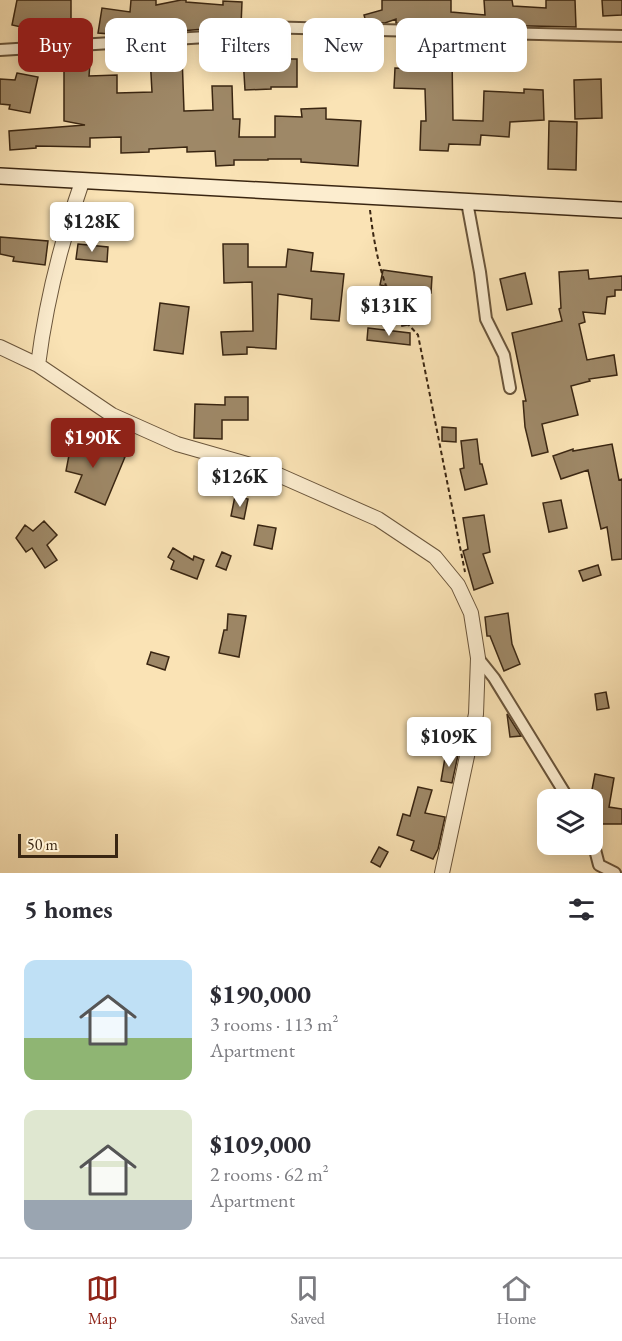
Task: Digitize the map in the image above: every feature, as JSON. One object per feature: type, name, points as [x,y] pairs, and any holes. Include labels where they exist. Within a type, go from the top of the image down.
[{"type":"main road","points":[[0,176],[622,210]]},
{"type":"street","points":[[0,50],[237,35],[259,27],[622,36]]},
{"type":"street","points":[[39,365],[44,319],[62,240],[82,182]]},
{"type":"street","points":[[467,202],[486,319],[504,355],[510,388]]},
{"type":"street","points":[[0,347],[39,365],[112,415],[177,444],[265,469],[378,519],[435,557],[458,585],[471,613],[478,658],[476,714],[442,873]]},
{"type":"street","points":[[478,658],[494,678],[562,789]]},
{"type":"street","points":[[596,855],[599,865],[615,873]]},
{"type":"path","points":[[368,196],[373,236],[385,282],[400,315],[418,335],[460,540],[466,582]]},
{"type":"building","points":[[17,0],[71,0],[71,18],[18,18],[18,26],[12,25]]},
{"type":"building","points":[[131,0],[156,0],[156,5],[181,0],[223,5],[223,1],[242,2],[241,18],[199,18],[199,29],[187,30],[187,18],[105,18],[105,34],[98,33],[102,8],[130,12]]},
{"type":"building","points":[[382,0],[451,0],[451,12],[485,15],[484,0],[512,0],[513,6],[546,8],[546,0],[575,0],[576,27],[527,26],[527,18],[396,18],[385,23],[384,18],[365,18],[364,15],[382,10]]},
{"type":"building","points":[[602,0],[622,0],[622,15],[603,16]]},
{"type":"building","points":[[291,59],[297,59],[297,87],[245,90],[244,72],[291,72]]},
{"type":"building","points":[[395,68],[396,72],[452,72],[453,120],[483,121],[484,91],[524,93],[524,89],[543,90],[544,120],[510,122],[509,137],[481,135],[480,145],[449,144],[448,151],[420,150],[421,121],[426,121],[425,89],[394,88]]},
{"type":"building","points":[[64,72],[89,72],[89,76],[117,75],[117,93],[152,92],[151,72],[183,72],[184,111],[213,110],[212,86],[232,86],[233,119],[240,119],[239,137],[275,137],[275,116],[302,117],[301,109],[326,108],[326,119],[361,121],[358,166],[301,162],[301,159],[268,159],[234,160],[234,165],[216,166],[215,151],[187,152],[187,147],[121,153],[121,137],[90,138],[90,147],[36,146],[36,148],[10,150],[9,131],[85,125],[64,121]]},
{"type":"building","points":[[17,73],[38,77],[30,113],[9,109],[10,105],[0,104],[0,79],[15,80]]},
{"type":"building","points":[[601,79],[602,118],[575,119],[574,80]]},
{"type":"building","points":[[549,121],[577,122],[576,170],[548,169]]},
{"type":"building","points":[[0,237],[48,241],[45,265],[13,261],[14,257],[0,254]]},
{"type":"building","points":[[78,244],[108,247],[107,262],[76,259]]},
{"type":"building","points":[[223,244],[248,244],[248,267],[286,267],[288,249],[313,253],[311,271],[344,274],[339,321],[311,319],[312,299],[278,294],[276,349],[247,347],[247,354],[223,355],[221,332],[253,331],[252,282],[224,283]]},
{"type":"building","points":[[383,270],[432,277],[431,293],[380,285]]},
{"type":"building","points":[[588,270],[589,279],[622,276],[622,290],[615,290],[615,296],[607,297],[605,314],[583,312],[585,322],[579,324],[587,360],[614,355],[617,375],[589,379],[590,381],[571,386],[578,415],[542,424],[548,452],[532,456],[525,427],[523,401],[526,401],[512,333],[562,321],[559,309],[561,308],[559,272]]},
{"type":"building","points":[[525,273],[532,304],[507,310],[500,279]]},
{"type":"building","points":[[160,303],[189,307],[183,354],[154,350]]},
{"type":"building","points":[[426,311],[427,321],[402,326],[400,315]]},
{"type":"building","points":[[368,328],[410,333],[410,345],[367,340]]},
{"type":"building","points":[[225,397],[248,397],[248,420],[222,420],[222,439],[194,438],[195,404],[225,405]]},
{"type":"building","points":[[442,427],[456,428],[456,442],[442,441]]},
{"type":"building","points":[[65,438],[89,442],[125,457],[105,505],[75,492],[82,475],[66,471],[70,450],[63,449]]},
{"type":"building","points":[[477,439],[480,464],[482,464],[487,484],[465,490],[460,469],[464,468],[461,441]]},
{"type":"building","points":[[612,444],[619,480],[622,479],[622,559],[612,560],[607,527],[601,529],[588,470],[561,479],[553,456],[573,449],[573,451]]},
{"type":"building","points":[[235,496],[248,499],[244,519],[231,516]]},
{"type":"building","points":[[561,500],[567,528],[549,532],[543,503]]},
{"type":"building","points":[[484,515],[490,552],[483,554],[493,583],[474,590],[463,551],[468,549],[463,518]]},
{"type":"building","points":[[44,521],[57,535],[47,545],[57,560],[45,568],[32,548],[26,552],[16,538],[25,525],[33,531]]},
{"type":"building","points":[[258,525],[276,528],[272,549],[254,545]]},
{"type":"building","points":[[173,548],[193,560],[194,556],[204,560],[197,579],[171,569],[174,561],[168,557]]},
{"type":"building","points":[[222,552],[231,556],[226,570],[216,566]]},
{"type":"building","points":[[598,565],[601,575],[583,581],[579,571]]},
{"type":"building","points":[[508,613],[512,644],[520,664],[504,671],[490,636],[487,636],[485,617]]},
{"type":"building","points":[[228,614],[246,616],[239,657],[219,653],[224,630],[227,630]]},
{"type":"building","points":[[151,652],[169,657],[165,670],[147,664]]},
{"type":"building","points":[[606,692],[609,708],[597,710],[595,694]]},
{"type":"building","points":[[507,714],[521,736],[510,737]]},
{"type":"building","points":[[427,720],[440,726],[438,732],[443,734],[438,747],[419,740]]},
{"type":"building","points":[[446,752],[458,755],[452,783],[441,781]]},
{"type":"building","points":[[595,774],[614,778],[609,807],[622,809],[622,824],[603,824],[603,789],[592,789]]},
{"type":"building","points":[[418,787],[432,790],[425,813],[445,817],[438,849],[433,859],[411,850],[414,841],[397,835],[403,814],[410,816]]},
{"type":"building","points":[[379,847],[388,852],[380,867],[371,862]]}]
